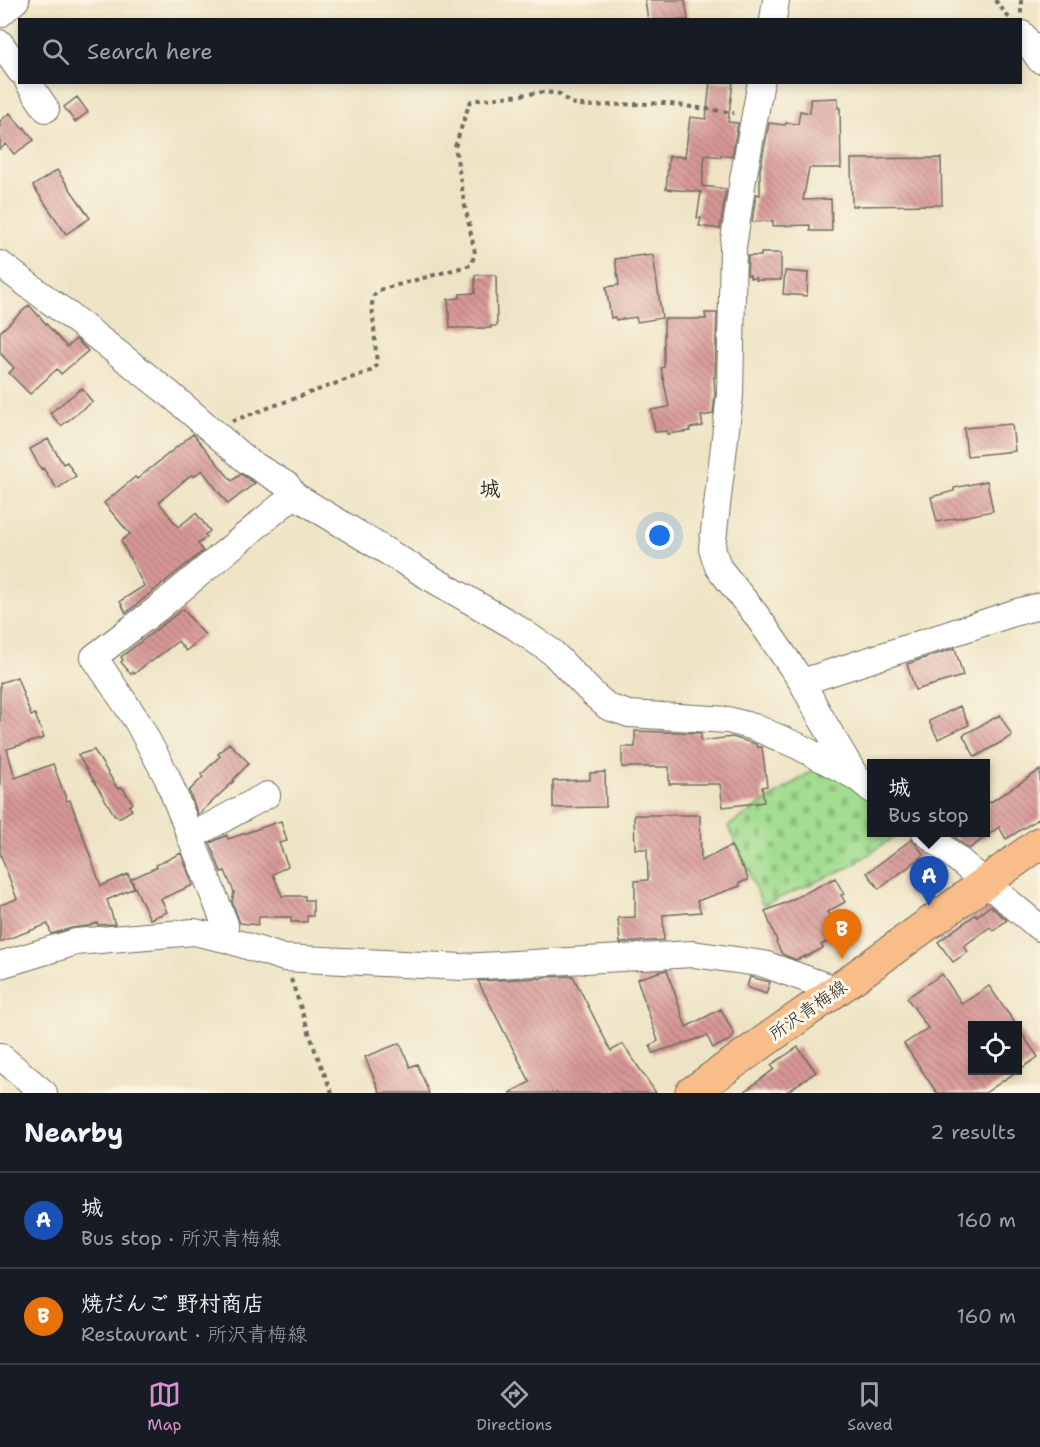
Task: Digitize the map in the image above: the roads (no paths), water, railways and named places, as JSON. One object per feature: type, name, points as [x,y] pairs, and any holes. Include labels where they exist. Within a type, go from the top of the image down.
[{"type":"main road","name":"所沢青梅線","points":[[691,1093],[1040,843]]},
{"type":"street","points":[[0,14],[16,0]]},
{"type":"street","points":[[772,18],[776,0]]},
{"type":"street","points":[[1022,35],[1040,60]]},
{"type":"street","points":[[0,43],[18,68]]},
{"type":"street","points":[[28,84],[46,109]]},
{"type":"street","points":[[761,84],[733,247],[730,395],[712,548],[718,567],[757,616],[802,681],[821,718],[864,783]]},
{"type":"street","points":[[0,264],[171,395],[246,460],[287,486],[294,495],[552,651],[592,693],[608,706],[629,714],[728,720],[798,746],[864,783]]},
{"type":"street","points":[[225,939],[225,924],[166,777],[137,721],[94,657],[157,609],[294,495]]},
{"type":"street","points":[[802,681],[1040,606]]},
{"type":"street","points":[[190,837],[267,795]]},
{"type":"street","points":[[931,837],[1039,926]]},
{"type":"street","points":[[0,965],[76,942],[194,932],[225,939],[284,958],[462,967],[693,954],[764,964],[837,990]]},
{"type":"street","points":[[0,1056],[44,1093]]},
{"type":"place","name":"城","points":[[929,906]]},
{"type":"place","name":"焼だんご 野村商店","points":[[842,959]]},
{"type":"district","name":"城","points":[[490,489]]}]
